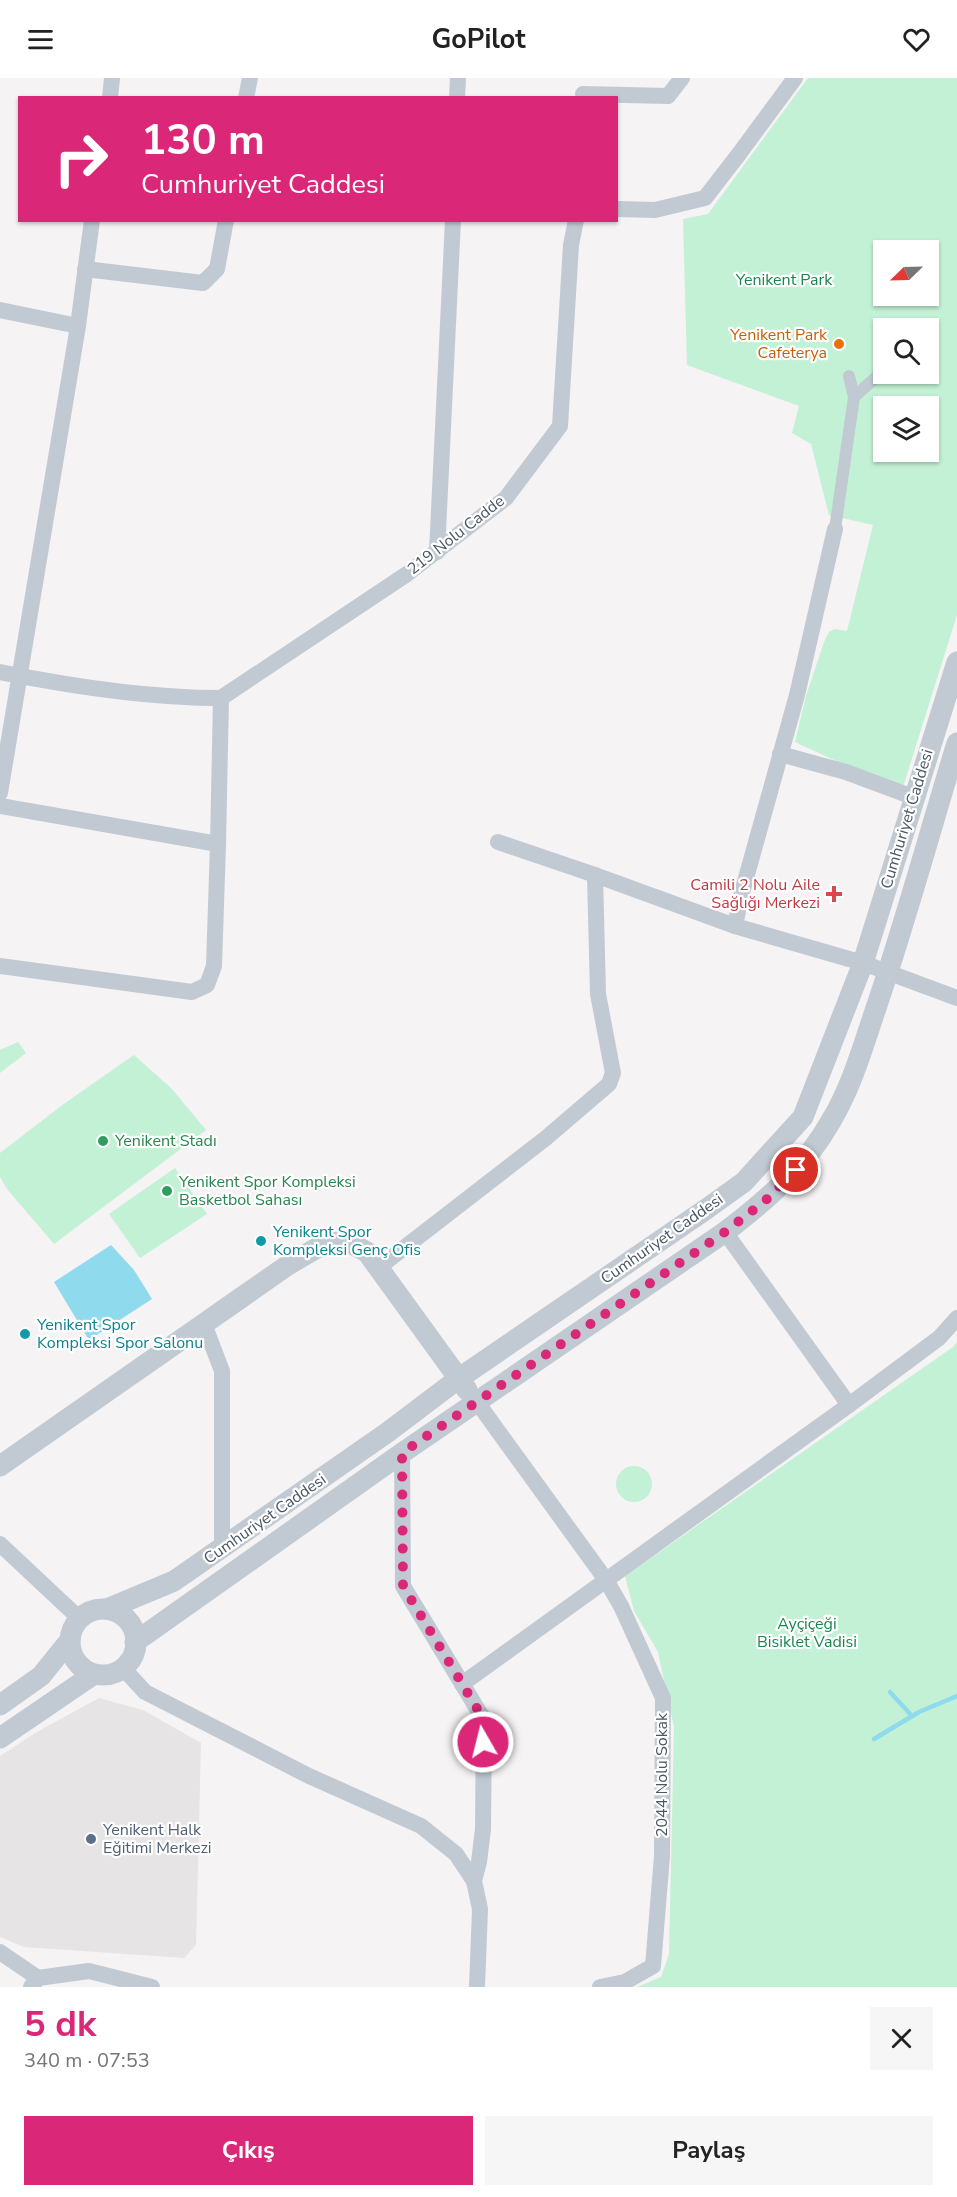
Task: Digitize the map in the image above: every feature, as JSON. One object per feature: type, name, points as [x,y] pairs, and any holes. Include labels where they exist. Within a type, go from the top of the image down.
[{"type":"street","points":[[110,96],[112,78]]},
{"type":"street","points":[[246,96],[249,78]]},
{"type":"street","points":[[457,96],[458,78]]},
{"type":"street","points":[[583,90],[668,96],[682,78]]},
{"type":"street","points":[[618,209],[656,210],[705,198],[795,78]]},
{"type":"street","points":[[0,793],[78,326],[92,222]]},
{"type":"street","points":[[85,269],[204,283],[218,269],[226,222]]},
{"type":"street","points":[[437,552],[453,222]]},
{"type":"street","name":"219 Nolu Cadde","points":[[221,698],[437,552],[506,498],[560,426],[571,244],[576,222]]},
{"type":"street","points":[[0,310],[78,326]]},
{"type":"street","points":[[735,926],[741,896],[797,694],[835,529],[854,397],[849,376]]},
{"type":"street","points":[[854,397],[873,380]]},
{"type":"street","name":"Cumhuriyet Caddesi","points":[[107,1609],[174,1581],[222,1549],[388,1432],[458,1379],[744,1182],[769,1156],[803,1117],[863,963],[957,662]]},
{"type":"street","points":[[0,672],[189,698],[221,698],[214,966],[207,985],[192,992],[0,966]]},
{"type":"street","name":"Cumhuriyet Caddesi","points":[[135,1642],[402,1453],[725,1232],[765,1201],[796,1170],[831,1122],[857,1065],[888,972],[957,743]]},
{"type":"street","points":[[780,754],[846,772],[913,798]]},
{"type":"street","points":[[0,806],[218,844]]},
{"type":"street","points":[[498,842],[735,926],[863,963],[957,998]]},
{"type":"street","points":[[378,1268],[546,1138],[609,1084],[613,1073],[598,994],[595,875]]},
{"type":"street","points":[[725,1232],[849,1405]]},
{"type":"street","points":[[0,1466],[288,1265],[327,1242],[350,1243],[367,1252],[477,1402]]},
{"type":"street","points":[[462,1684],[849,1405],[939,1338],[957,1318]]},
{"type":"street","points":[[204,1324],[222,1371],[222,1549]]},
{"type":"street","name":"2044 Nolu Sokak","points":[[477,1402],[606,1580],[621,1606],[663,1698],[662,1844],[653,1966],[625,1982],[600,1987]]},
{"type":"street","points":[[402,1453],[403,1586],[484,1720],[483,1829],[474,1881]]},
{"type":"street","points":[[0,1544],[80,1619]]},
{"type":"street","points":[[0,1705],[41,1676],[70,1640],[75,1625],[88,1613],[107,1609],[124,1617],[134,1633],[134,1652],[123,1668],[105,1675],[94,1674],[84,1669],[76,1661],[71,1651],[70,1640]]},
{"type":"street","points":[[123,1668],[145,1692],[309,1776],[421,1826],[456,1854],[474,1881],[480,1909],[477,1987]]},
{"type":"street","points":[[0,1738],[57,1697],[94,1674]]},
{"type":"street","points":[[0,1952],[35,1982],[89,1971],[152,1987]]},
{"type":"shaded area","points":[[99,1698],[143,1710],[201,1743],[196,1945],[184,1958],[24,1947],[0,1937],[0,1756],[35,1733]]},
{"type":"green space","name":"Yenikent Park","points":[[808,78],[957,78],[957,615],[903,787],[858,771],[795,742],[806,696],[824,642],[829,632],[834,629],[847,631],[873,525],[829,515],[811,444],[792,433],[799,406],[687,365],[683,219],[708,214]]},
{"type":"green space","points":[[18,1042],[26,1053],[0,1073],[0,1050]]},
{"type":"green space","name":"Yenikent Stadı","points":[[134,1055],[172,1089],[206,1130],[54,1244],[7,1189],[0,1177],[0,1153],[65,1103]]},
{"type":"green space","name":"Yenikent Spor Kompleksi Basketbol Sahası","points":[[175,1168],[207,1214],[140,1258],[109,1214]]},
{"type":"green space","name":"Ayçiçeği Bisiklet Vadisi","points":[[957,1342],[957,1987],[637,1987],[661,1977],[669,1954],[674,1727],[658,1652],[634,1611],[625,1576]]},
{"type":"green space","points":[[634,1466],[647,1471],[652,1484],[647,1497],[634,1502],[621,1497],[616,1484],[621,1471]]},
{"type":"water","points":[[111,1245],[134,1270],[152,1299],[89,1340],[54,1282]]},
{"type":"waterway","points":[[890,1692],[912,1716]]},
{"type":"waterway","points":[[874,1739],[919,1712],[957,1696]]},
{"type":"place","name":"Yenikent Park Cafeterya","points":[[839,344]]},
{"type":"place","name":"Camili 2 Nolu Aile Sağlığı Merkezi","points":[[834,894]]},
{"type":"place","name":"Yenikent Stadı","points":[[103,1141]]},
{"type":"place","name":"Yenikent Spor Kompleksi Basketbol Sahası","points":[[167,1191]]},
{"type":"place","name":"Yenikent Spor Kompleksi Genç Ofis","points":[[261,1241]]},
{"type":"place","name":"Yenikent Spor Kompleksi Spor Salonu","points":[[25,1334]]},
{"type":"place","name":"Yenikent Halk Eğitimi Merkezi","points":[[91,1839]]},
{"type":"route","points":[[483,1742],[484,1720],[403,1586],[402,1453],[725,1232],[765,1201],[796,1170]]}]
